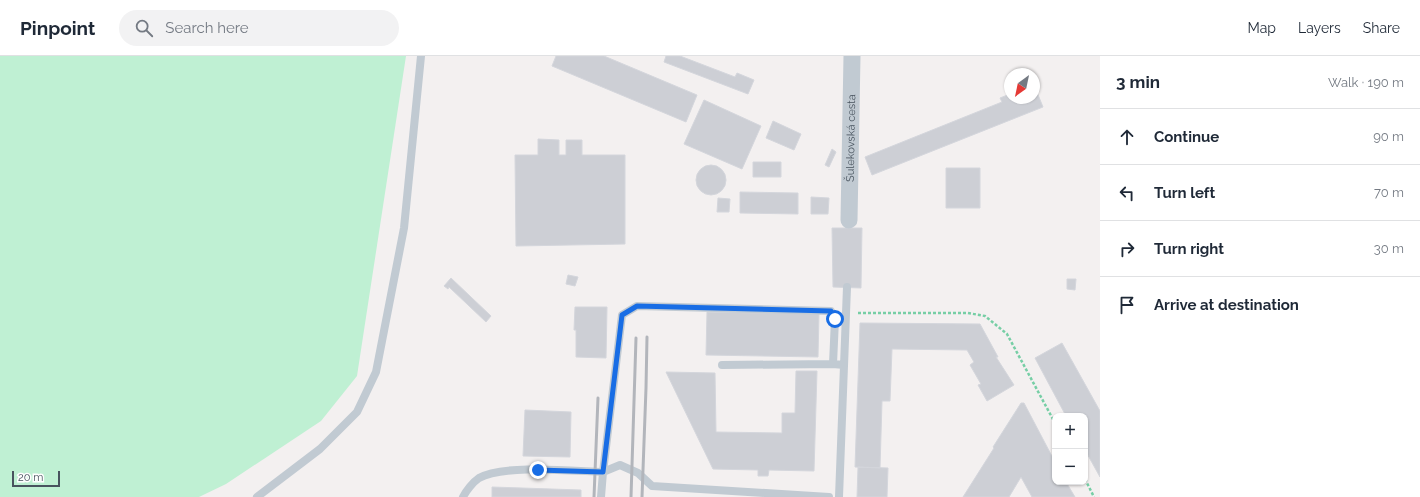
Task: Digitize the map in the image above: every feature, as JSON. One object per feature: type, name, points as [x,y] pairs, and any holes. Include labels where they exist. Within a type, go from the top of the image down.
[{"type":"street","name":"Šulekovská cesta","points":[[849,224],[852,56]]},
{"type":"lane","points":[[257,497],[320,449],[357,412],[376,372],[404,228],[421,56]]},
{"type":"lane","points":[[839,497],[847,287]]},
{"type":"lane","points":[[601,497],[622,315],[637,306],[831,311],[835,319],[833,364]]},
{"type":"lane","points":[[722,365],[844,365]]},
{"type":"lane","points":[[463,497],[478,479],[498,472],[538,470],[603,472],[620,465],[638,473],[652,486],[829,497]]},
{"type":"path","points":[[846,314],[968,313],[985,316],[1007,334],[1052,417]]},
{"type":"path","points":[[1088,485],[1094,497]]},
{"type":"green space","points":[[0,56],[406,56],[357,376],[321,421],[226,484],[199,497],[0,497]]},
{"type":"building","points":[[556,56],[604,56],[697,95],[686,122],[552,66]]},
{"type":"building","points":[[666,56],[680,56],[735,77],[737,73],[754,80],[748,94],[664,62]]},
{"type":"building","points":[[1004,96],[1004,104],[1040,104],[1040,100],[1043,107],[872,175],[865,157],[1002,102],[1000,98]]},
{"type":"building","points":[[704,100],[761,126],[742,169],[684,144]]},
{"type":"building","points":[[773,121],[801,134],[794,150],[766,138]]},
{"type":"building","points":[[538,139],[559,140],[559,155],[566,155],[566,140],[582,140],[582,155],[625,155],[625,244],[516,246],[515,155],[538,155]]},
{"type":"building","points":[[832,149],[836,152],[829,167],[825,165]]},
{"type":"building","points":[[753,162],[781,162],[781,177],[753,177]]},
{"type":"building","points":[[711,165],[722,169],[726,180],[722,191],[711,195],[700,191],[696,180],[700,169]]},
{"type":"building","points":[[946,168],[980,168],[980,208],[946,208]]},
{"type":"building","points":[[740,192],[798,193],[798,214],[740,213]]},
{"type":"building","points":[[811,197],[829,198],[828,214],[811,214]]},
{"type":"building","points":[[718,198],[730,199],[729,212],[717,212]]},
{"type":"building","points":[[832,228],[862,228],[861,288],[833,287]]},
{"type":"building","points":[[568,275],[578,277],[575,286],[566,284]]},
{"type":"building","points":[[451,278],[491,316],[486,322],[449,287],[448,289],[444,286]]},
{"type":"building","points":[[1067,279],[1076,279],[1075,290],[1067,289]]},
{"type":"building","points":[[575,307],[607,307],[606,358],[576,357],[576,330],[574,330]]},
{"type":"building","points":[[707,312],[819,314],[818,357],[706,355]]},
{"type":"building","points":[[860,323],[980,324],[998,357],[996,357],[1014,385],[987,401],[978,385],[981,384],[970,365],[974,362],[967,350],[892,349],[890,401],[882,401],[880,468],[855,467]]},
{"type":"building","points":[[1062,343],[1100,411],[1100,477],[1088,455],[1088,413],[1064,413],[1035,358]]},
{"type":"building","points":[[796,371],[817,371],[814,471],[769,470],[768,476],[758,476],[758,470],[713,469],[666,372],[715,373],[716,432],[782,433],[782,413],[795,413]]},
{"type":"building","points":[[1021,403],[1024,403],[1052,456],[1052,485],[1068,485],[1075,497],[1032,497],[1021,477],[1009,497],[963,497],[994,448],[993,447]]},
{"type":"building","points":[[525,410],[571,412],[570,457],[523,456]]},
{"type":"building","points":[[858,467],[888,468],[887,497],[857,497]]},
{"type":"building","points":[[492,487],[581,490],[581,497],[492,497]]},
{"type":"railway","points":[[642,497],[647,337]]},
{"type":"railway","points":[[631,497],[636,338]]},
{"type":"railway","points":[[594,497],[598,398]]},
{"type":"route","points":[[538,470],[603,472],[622,315],[637,306],[831,311],[835,319]]}]
